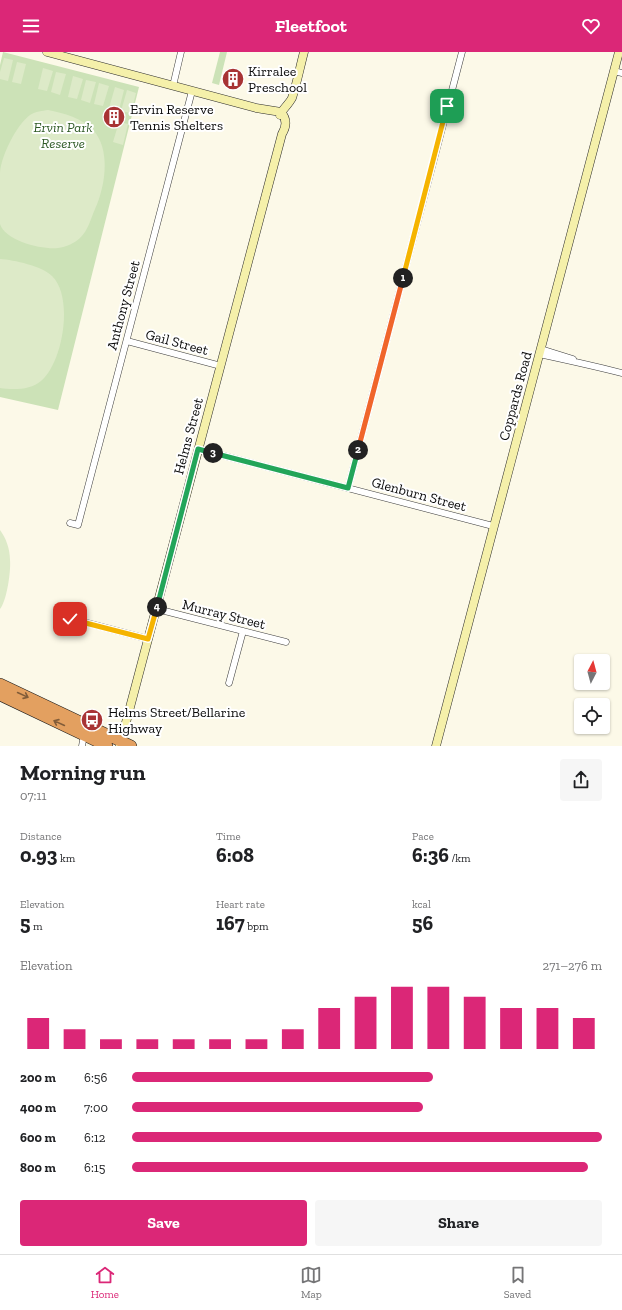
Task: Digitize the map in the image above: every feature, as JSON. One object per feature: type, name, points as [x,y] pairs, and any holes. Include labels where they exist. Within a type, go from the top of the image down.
[{"type":"highway","points":[[0,684],[124,744]]},
{"type":"highway","points":[[0,695],[83,741],[101,745]]},
{"type":"street","points":[[47,52],[282,115],[292,98],[304,52]]},
{"type":"street","points":[[173,86],[181,52]]},
{"type":"street","points":[[348,488],[462,52]]},
{"type":"street","name":"Coppards Road","points":[[436,746],[493,526],[618,72],[619,52]]},
{"type":"street","name":"Anthony Street","points":[[70,523],[80,527],[192,91]]},
{"type":"street","name":"Helms Street","points":[[124,744],[148,639],[282,134],[282,115]]},
{"type":"street","name":"Gail Street","points":[[127,341],[221,366]]},
{"type":"street","points":[[540,352],[568,357],[580,362],[622,373]]},
{"type":"street","name":"Glenburn Street","points":[[198,449],[493,526]]},
{"type":"street","name":"Murray Street","points":[[157,609],[286,642]]},
{"type":"street","points":[[57,620],[72,619],[148,639]]},
{"type":"street","points":[[229,683],[243,631]]},
{"type":"green space","name":"Ervin Park Reserve","points":[[3,52],[139,87],[58,410],[0,397],[0,65]]},
{"type":"green space","points":[[220,52],[227,52],[219,85],[212,83]]},
{"type":"green space","points":[[4,58],[13,60],[8,81],[0,79],[0,72]]},
{"type":"green space","points":[[17,62],[26,64],[21,84],[12,82]]},
{"type":"green space","points":[[43,68],[53,71],[47,91],[38,89]]},
{"type":"green space","points":[[56,72],[66,74],[60,95],[51,92]]},
{"type":"green space","points":[[73,76],[83,79],[77,99],[68,97]]},
{"type":"green space","points":[[86,80],[96,82],[90,103],[81,100]]},
{"type":"green space","points":[[99,83],[109,86],[103,106],[94,104]]},
{"type":"green space","points":[[115,87],[124,90],[119,110],[109,108]]},
{"type":"green space","points":[[127,90],[136,93],[131,113],[121,111]]},
{"type":"green space","points":[[48,110],[79,119],[94,131],[103,149],[105,169],[99,200],[83,235],[76,242],[58,248],[34,246],[17,240],[3,230],[0,224],[0,173],[3,158],[10,141],[25,119],[39,111]]},
{"type":"green space","points":[[119,122],[128,124],[123,145],[113,142]]},
{"type":"green space","points":[[0,259],[28,264],[47,272],[59,286],[63,299],[63,330],[55,360],[49,372],[41,381],[27,388],[0,388]]},
{"type":"green space","points":[[0,530],[6,540],[10,556],[10,565],[7,592],[0,609]]},
{"type":"place","name":"Kirralee Preschool","points":[[233,79]]},
{"type":"place","name":"Ervin Reserve Tennis Shelters","points":[[114,117]]},
{"type":"place","name":"Helms Street/Bellarine Highway","points":[[92,720]]},
{"type":"route","points":[[70,619],[148,639],[198,449],[348,488],[447,106]]}]
